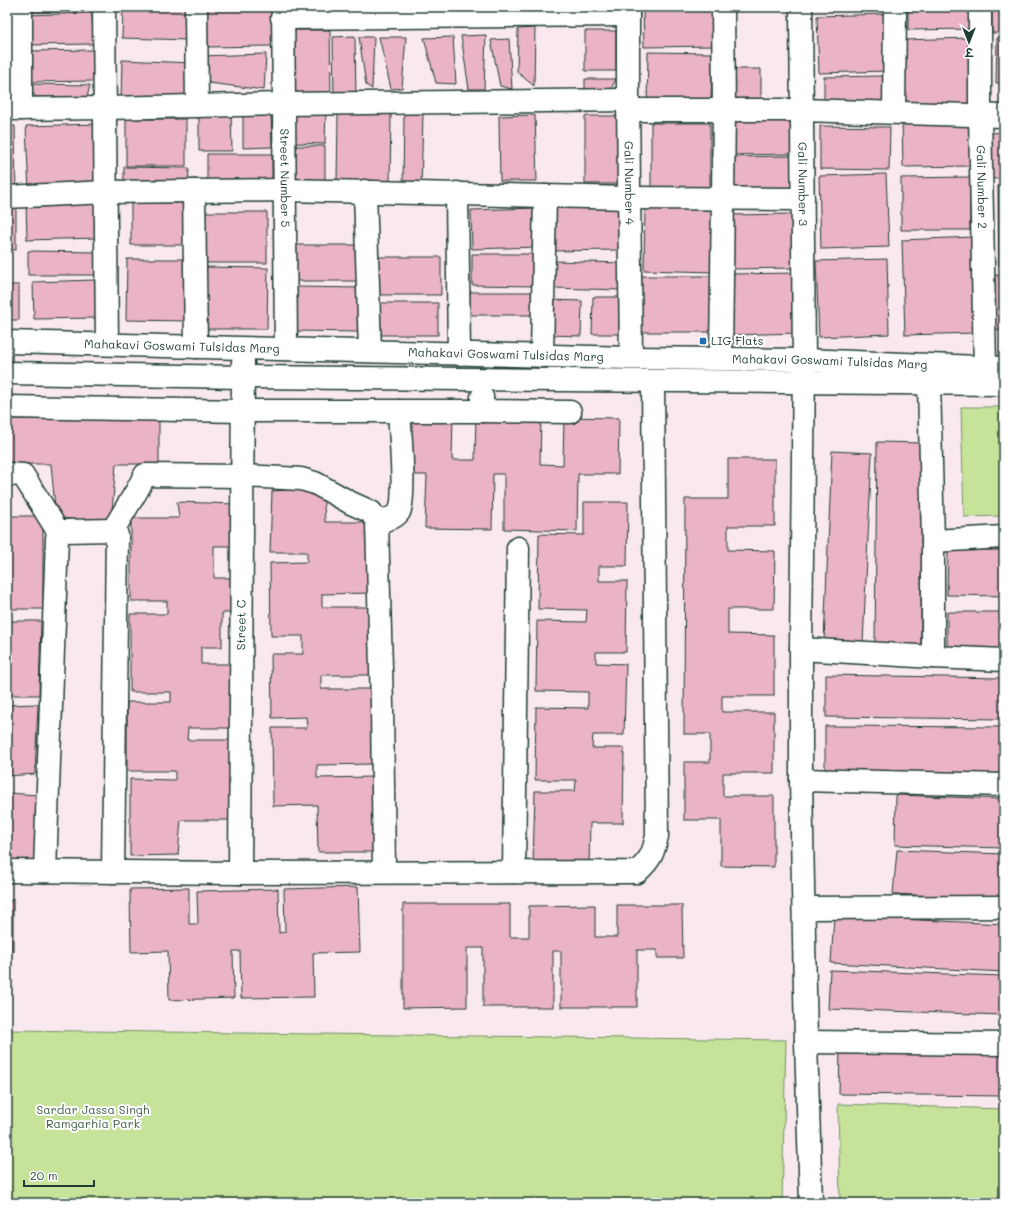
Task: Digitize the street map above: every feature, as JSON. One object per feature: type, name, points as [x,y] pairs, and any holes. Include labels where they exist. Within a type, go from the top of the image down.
[{"type":"street","points":[[21,7],[14,109],[284,104],[628,105],[724,110],[801,110],[1004,116]]},
{"type":"street","points":[[104,7],[107,344]]},
{"type":"street","points":[[196,7],[197,106]]},
{"type":"street","points":[[721,360],[724,110],[723,7]]},
{"type":"street","name":"Gali Number 3","points":[[801,7],[804,371],[801,780],[811,1203]]},
{"type":"street","points":[[894,7],[894,112]]},
{"type":"street","name":"Gali Number 2","points":[[980,7],[980,115],[995,368]]},
{"type":"street","points":[[282,13],[628,11]]},
{"type":"street","name":"Gali Number 4","points":[[628,11],[631,358]]},
{"type":"street","name":"Street Number 5","points":[[282,13],[286,349]]},
{"type":"street","points":[[7,197],[106,192],[285,190],[629,198],[802,199]]},
{"type":"street","points":[[194,191],[196,347]]},
{"type":"street","points":[[365,191],[370,351]]},
{"type":"street","points":[[457,193],[460,354]]},
{"type":"street","points":[[542,356],[546,196]]},
{"type":"street","name":"Mahakavi Goswami Tulsidas Marg","points":[[7,342],[721,360],[804,371],[929,383],[1004,384]]},
{"type":"street","name":"Street C","points":[[240,873],[244,348]]},
{"type":"street","name":"Mahakavi Goswami Tulsidas Marg","points":[[7,373],[653,381],[804,371],[995,368]]},
{"type":"street","points":[[481,380],[482,411]]},
{"type":"street","points":[[7,871],[240,873],[637,872],[648,861],[654,851],[657,836],[653,381]]},
{"type":"street","points":[[929,383],[933,541],[933,657]]},
{"type":"street","points":[[7,407],[243,411],[570,412]]},
{"type":"street","points":[[376,522],[394,518],[399,512],[401,503],[402,489],[399,411]]},
{"type":"street","points":[[7,474],[23,475],[59,533]]},
{"type":"street","points":[[113,530],[145,475],[242,476],[301,479],[315,483],[351,503],[371,512],[376,522],[382,705],[384,872]]},
{"type":"street","points":[[59,533],[64,531],[113,530]]},
{"type":"street","points":[[113,530],[117,535],[113,872]]},
{"type":"street","points":[[45,871],[57,538],[59,533]]},
{"type":"street","points":[[933,541],[1004,537]]},
{"type":"street","points":[[514,872],[518,548]]},
{"type":"street","points":[[801,648],[1004,660]]},
{"type":"street","points":[[801,780],[1004,786]]},
{"type":"street","points":[[804,908],[1004,907]]},
{"type":"street","points":[[806,1042],[1004,1044]]},
{"type":"green space","points":[[961,407],[1004,407],[1004,516],[964,517]]},
{"type":"green space","name":"Sardar Jassa Singh Ramgarhia Park","points":[[7,1030],[786,1040],[782,1203],[7,1203]]},
{"type":"green space","points":[[838,1104],[1004,1109],[1004,1203],[840,1203]]},
{"type":"building","points":[[7,7],[10,7],[10,29],[7,29]]},
{"type":"building","points":[[25,7],[90,7],[90,12],[25,12]]},
{"type":"building","points":[[123,7],[190,7],[189,40],[122,38]]},
{"type":"building","points":[[206,7],[272,7],[272,46],[206,47]]},
{"type":"building","points":[[643,7],[714,7],[714,46],[644,47]]},
{"type":"building","points":[[818,7],[886,7],[818,9]]},
{"type":"building","points":[[908,7],[972,7],[973,29],[908,30]]},
{"type":"building","points":[[992,7],[1004,7],[1004,33],[992,33]]},
{"type":"building","points":[[92,13],[93,44],[27,45],[27,15]]},
{"type":"building","points":[[886,14],[888,71],[819,73],[817,16]]},
{"type":"building","points":[[535,28],[534,86],[517,72],[518,29]]},
{"type":"building","points":[[294,30],[330,30],[331,99],[294,98]]},
{"type":"building","points":[[585,31],[616,31],[616,71],[585,71]]},
{"type":"building","points":[[486,35],[484,89],[469,89],[461,36]]},
{"type":"building","points":[[7,36],[13,36],[13,70],[7,70]]},
{"type":"building","points":[[355,36],[356,98],[334,99],[333,37]]},
{"type":"building","points":[[359,37],[374,37],[372,89],[366,85]]},
{"type":"building","points":[[379,37],[406,37],[402,88],[391,89]]},
{"type":"building","points":[[453,37],[456,84],[436,83],[424,38]]},
{"type":"building","points":[[970,38],[972,105],[904,107],[902,40]]},
{"type":"building","points":[[997,38],[1004,39],[1004,83],[996,83]]},
{"type":"building","points":[[509,39],[512,89],[500,86],[491,40]]},
{"type":"building","points":[[95,50],[96,81],[26,82],[26,51]]},
{"type":"building","points":[[648,52],[712,53],[711,107],[647,106]]},
{"type":"building","points":[[266,54],[264,90],[209,83],[200,56]]},
{"type":"building","points":[[122,60],[192,63],[191,102],[121,100]]},
{"type":"building","points":[[728,69],[761,69],[761,104],[727,103]]},
{"type":"building","points":[[885,76],[885,107],[824,108],[824,77]]},
{"type":"building","points":[[585,79],[616,79],[611,89],[585,91]]},
{"type":"building","points":[[7,81],[9,81],[9,104],[7,104]]},
{"type":"building","points":[[26,84],[90,85],[87,97],[36,97]]},
{"type":"building","points":[[290,108],[326,109],[325,144],[289,143]]},
{"type":"building","points":[[199,112],[231,112],[232,151],[199,151]]},
{"type":"building","points":[[243,112],[271,112],[272,147],[243,148]]},
{"type":"building","points":[[404,113],[423,114],[421,189],[403,188]]},
{"type":"building","points":[[338,114],[391,114],[390,183],[337,182]]},
{"type":"building","points":[[535,115],[537,181],[500,181],[499,116]]},
{"type":"building","points":[[585,116],[618,116],[618,184],[585,184]]},
{"type":"building","points":[[726,116],[796,116],[796,154],[726,155]]},
{"type":"building","points":[[126,119],[186,119],[186,166],[126,166]]},
{"type":"building","points":[[902,121],[975,121],[975,166],[903,167]]},
{"type":"building","points":[[651,123],[710,123],[710,190],[651,190]]},
{"type":"building","points":[[97,124],[100,189],[29,192],[26,126]]},
{"type":"building","points":[[7,126],[15,126],[16,195],[7,195]]},
{"type":"building","points":[[820,126],[890,127],[889,170],[820,169]]},
{"type":"building","points":[[1004,132],[1004,178],[992,179],[991,133]]},
{"type":"building","points":[[291,146],[325,146],[325,185],[291,185]]},
{"type":"building","points":[[207,154],[272,154],[272,190],[207,190]]},
{"type":"building","points":[[796,156],[796,195],[730,196],[729,157]]},
{"type":"building","points":[[124,167],[189,168],[188,188],[124,187]]},
{"type":"building","points":[[886,174],[889,247],[821,249],[819,176]]},
{"type":"building","points":[[970,177],[970,230],[901,230],[901,178]]},
{"type":"building","points":[[998,186],[1004,186],[1004,266],[999,266]]},
{"type":"building","points":[[96,200],[97,238],[27,240],[26,202]]},
{"type":"building","points":[[131,203],[192,203],[192,245],[131,245]]},
{"type":"building","points":[[7,204],[16,204],[16,250],[7,250]]},
{"type":"building","points":[[618,207],[619,250],[551,251],[550,208]]},
{"type":"building","points":[[537,208],[538,247],[472,249],[471,210]]},
{"type":"building","points":[[645,208],[715,210],[713,272],[644,270]]},
{"type":"building","points":[[202,212],[267,212],[267,263],[202,263]]},
{"type":"building","points":[[796,214],[797,268],[730,269],[729,215]]},
{"type":"building","points":[[973,237],[976,333],[905,335],[902,240]]},
{"type":"building","points":[[293,245],[359,245],[359,281],[293,281]]},
{"type":"building","points":[[28,251],[96,252],[96,275],[28,275]]},
{"type":"building","points":[[472,254],[537,254],[537,286],[472,285]]},
{"type":"building","points":[[369,257],[441,257],[441,295],[369,295]]},
{"type":"building","points":[[127,259],[189,259],[189,321],[126,320]]},
{"type":"building","points":[[887,259],[889,334],[819,337],[816,261]]},
{"type":"building","points":[[554,261],[623,263],[622,290],[553,288]]},
{"type":"building","points":[[203,267],[268,268],[267,329],[202,329]]},
{"type":"building","points":[[799,273],[800,333],[728,335],[727,274]]},
{"type":"building","points":[[995,275],[1004,276],[1004,330],[994,330]]},
{"type":"building","points":[[641,276],[711,276],[711,332],[641,332]]},
{"type":"building","points":[[95,280],[96,318],[34,319],[33,282]]},
{"type":"building","points":[[7,285],[19,285],[19,320],[7,320]]},
{"type":"building","points":[[297,287],[360,288],[359,332],[297,331]]},
{"type":"building","points":[[470,292],[537,292],[537,315],[469,315]]},
{"type":"building","points":[[593,297],[623,297],[622,334],[592,334]]},
{"type":"building","points":[[549,300],[582,301],[581,336],[548,335]]},
{"type":"building","points":[[374,303],[438,303],[438,335],[374,335]]},
{"type":"building","points":[[406,415],[453,415],[452,460],[475,460],[476,415],[541,417],[540,464],[563,465],[564,417],[619,418],[618,474],[578,474],[577,531],[504,529],[504,474],[493,474],[492,529],[425,528],[427,475],[407,475]]},
{"type":"building","points":[[7,419],[159,419],[159,464],[116,464],[111,522],[56,518],[51,464],[7,464]]},
{"type":"building","points":[[877,442],[922,443],[921,647],[875,647]]},
{"type":"building","points":[[832,451],[872,453],[863,643],[824,641]]},
{"type":"building","points":[[728,459],[775,459],[775,526],[728,526],[728,550],[775,551],[774,609],[728,609],[728,634],[774,635],[774,696],[722,696],[722,712],[774,712],[774,773],[723,773],[723,796],[774,796],[774,867],[721,866],[721,820],[684,820],[684,762],[710,762],[710,734],[684,734],[685,499],[728,499]]},
{"type":"building","points":[[323,488],[325,522],[372,522],[373,593],[322,594],[322,607],[373,607],[374,675],[321,675],[321,689],[374,689],[375,764],[317,765],[317,778],[375,777],[376,852],[318,852],[317,805],[273,806],[272,728],[307,728],[306,717],[272,718],[271,654],[303,654],[303,636],[271,636],[270,563],[307,562],[307,552],[270,552],[272,491]]},
{"type":"building","points":[[177,502],[235,504],[233,546],[214,546],[214,578],[240,578],[240,613],[222,613],[222,647],[201,647],[201,664],[236,664],[236,728],[188,728],[187,740],[239,740],[239,820],[181,820],[178,855],[130,856],[130,779],[175,780],[175,771],[127,771],[127,702],[171,702],[171,692],[130,692],[130,614],[167,614],[167,601],[131,601],[131,518],[179,518]]},
{"type":"building","points":[[584,502],[628,502],[627,566],[599,566],[599,581],[627,581],[626,652],[596,652],[596,663],[626,664],[624,735],[593,735],[592,748],[624,748],[623,823],[590,823],[589,865],[533,864],[535,791],[575,791],[576,780],[535,780],[536,707],[588,708],[588,692],[536,691],[537,621],[586,622],[587,610],[538,609],[539,534],[584,535]]},
{"type":"building","points":[[7,516],[43,516],[43,609],[7,609]]},
{"type":"building","points":[[948,550],[1004,550],[1004,596],[947,595]]},
{"type":"building","points":[[947,612],[1004,612],[1004,653],[947,653]]},
{"type":"building","points":[[7,621],[41,621],[39,695],[7,695]]},
{"type":"building","points":[[826,675],[1004,678],[1004,719],[826,717]]},
{"type":"building","points":[[38,704],[35,774],[7,776],[7,705]]},
{"type":"building","points":[[825,726],[1004,727],[1004,774],[825,773]]},
{"type":"building","points":[[7,793],[38,795],[37,863],[7,862]]},
{"type":"building","points":[[896,795],[1004,799],[1004,848],[895,845]]},
{"type":"building","points":[[897,850],[1004,854],[1004,899],[893,894]]},
{"type":"building","points":[[358,887],[360,952],[313,953],[314,997],[241,998],[240,951],[233,951],[234,998],[169,1000],[168,951],[131,952],[130,889],[189,888],[189,924],[198,924],[197,891],[278,889],[279,933],[285,932],[284,889]]},
{"type":"building","points":[[13,898],[13,952],[7,952],[7,902],[10,902]]},
{"type":"building","points":[[403,904],[510,904],[510,937],[529,937],[529,906],[595,905],[595,937],[617,937],[617,905],[682,905],[683,958],[657,958],[657,950],[637,950],[637,1007],[561,1007],[561,951],[553,951],[553,1007],[483,1007],[483,948],[467,948],[467,1007],[403,1008]]},
{"type":"building","points":[[834,916],[1004,924],[1004,972],[831,963]]},
{"type":"building","points":[[830,970],[1004,976],[1004,1015],[828,1009]]},
{"type":"building","points":[[840,1049],[1004,1050],[1004,1096],[839,1094]]},
{"type":"place","name":"LIG Flats","points":[[703,341]]}]
